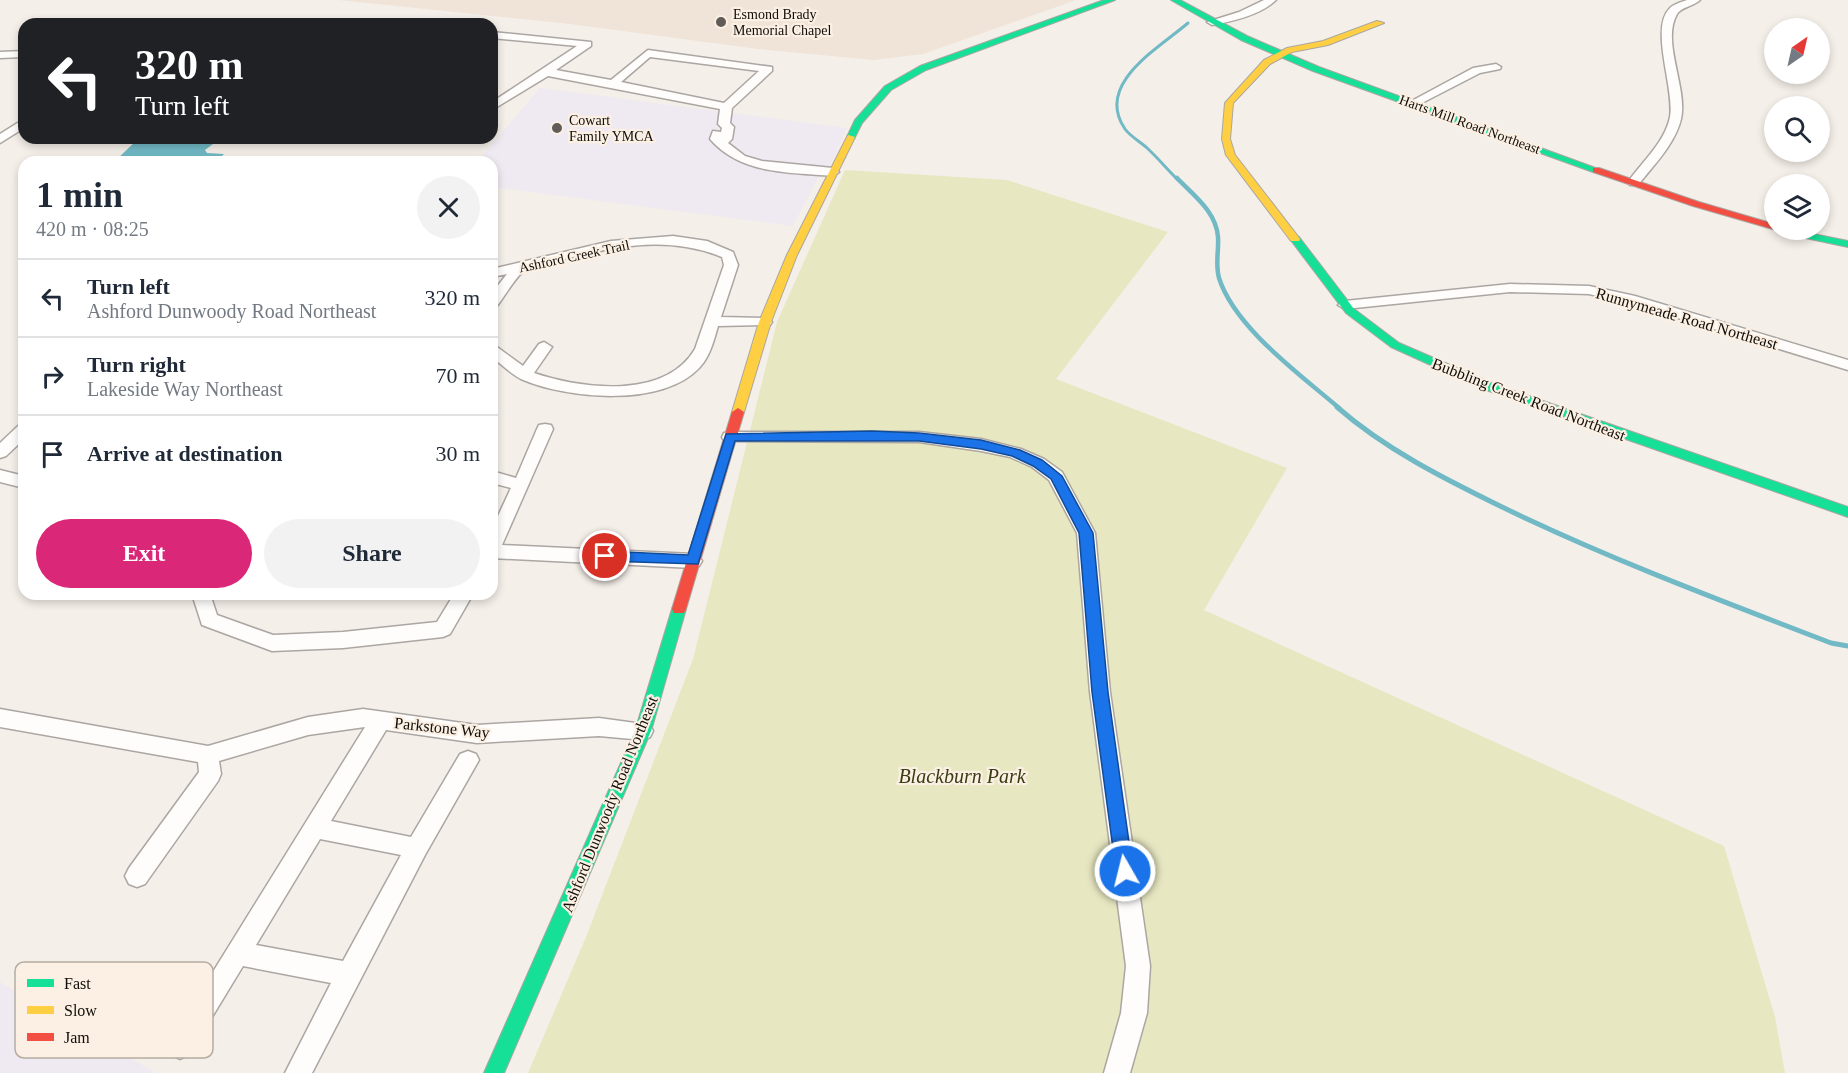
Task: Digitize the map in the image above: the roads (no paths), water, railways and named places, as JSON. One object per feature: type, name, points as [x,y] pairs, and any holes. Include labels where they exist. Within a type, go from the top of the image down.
[{"type":"street","name":"Ashford Dunwoody Road Northeast","points":[[494,1073],[643,731],[671,644],[693,561],[765,322],[792,255],[858,122],[888,88],[923,68],[1111,0]]},
{"type":"street","name":"Harts Mill Road Northeast","points":[[1175,0],[1212,22],[1279,55],[1695,204],[1764,224]]},
{"type":"street","points":[[1212,22],[1256,9],[1271,0]]},
{"type":"street","points":[[1634,182],[1671,132],[1676,116],[1676,93],[1670,68],[1668,27],[1674,10],[1695,0]]},
{"type":"street","name":"Bubbling Creek Road Northeast","points":[[1380,23],[1325,43],[1290,50],[1279,55],[1255,72],[1229,103],[1226,139],[1232,155],[1345,305],[1395,345],[1490,387],[1848,512]]},
{"type":"street","points":[[498,36],[587,44],[498,103]]},
{"type":"street","points":[[613,84],[648,53],[768,69],[726,107],[724,124],[728,127],[726,138],[721,143],[741,159],[761,165],[833,172]]},
{"type":"street","points":[[0,55],[18,54]]},
{"type":"street","points":[[1412,104],[1477,70],[1496,67]]},
{"type":"street","points":[[546,72],[726,107]]},
{"type":"street","points":[[0,139],[18,127]]},
{"type":"street","points":[[1829,240],[1848,244]]},
{"type":"street","name":"Ashford Creek Trail","points":[[498,272],[608,245],[647,241],[701,243],[728,255],[731,265],[703,349],[694,364],[676,378],[652,388],[621,390],[561,387],[525,375],[498,355]]},
{"type":"street","points":[[498,295],[519,268]]},
{"type":"street","name":"Runnymeade Road Northeast","points":[[1345,305],[1509,288],[1589,290],[1635,300],[1848,365]]},
{"type":"street","points":[[712,321],[765,322]]},
{"type":"street","points":[[525,375],[544,347]]},
{"type":"street","points":[[498,536],[544,429]]},
{"type":"street","points":[[730,437],[872,435],[919,437],[981,445],[1016,453],[1038,463],[1056,476],[1086,533],[1100,692],[1138,966],[1134,1013],[1117,1073]]},
{"type":"street","points":[[0,452],[18,436]]},
{"type":"street","points":[[0,476],[18,481]]},
{"type":"street","points":[[498,479],[521,485]]},
{"type":"street","points":[[498,549],[693,561]]},
{"type":"street","points":[[203,600],[209,620],[272,643],[343,640],[443,629],[460,600]]},
{"type":"street","points":[[0,718],[208,754],[210,774],[137,876]]},
{"type":"street","name":"Parkstone Way","points":[[208,754],[308,726],[363,718],[477,734],[598,727],[643,731]]},
{"type":"street","points":[[213,992],[380,721]]},
{"type":"street","points":[[298,1073],[417,848],[468,760]]},
{"type":"street","points":[[314,828],[417,848]]},
{"type":"street","points":[[237,953],[349,974]]},
{"type":"water","points":[[133,144],[213,144],[205,150],[207,153],[224,154],[222,156],[120,156]]},
{"type":"waterway","points":[[1178,180],[1125,129],[1118,113],[1118,97],[1124,82],[1134,68],[1188,23]]},
{"type":"waterway","points":[[1177,178],[1203,204],[1213,219],[1218,237],[1219,278],[1227,297],[1239,315],[1289,366],[1339,408]]},
{"type":"waterway","points":[[1337,407],[1355,422],[1415,462],[1540,525],[1705,594],[1831,643],[1848,646]]},
{"type":"place","name":"Esmond Brady Memorial Chapel","points":[[721,22]]},
{"type":"place","name":"Cowart Family YMCA","points":[[557,128]]},
{"type":"park label","name":"Blackburn Park","points":[[962,776]]}]
